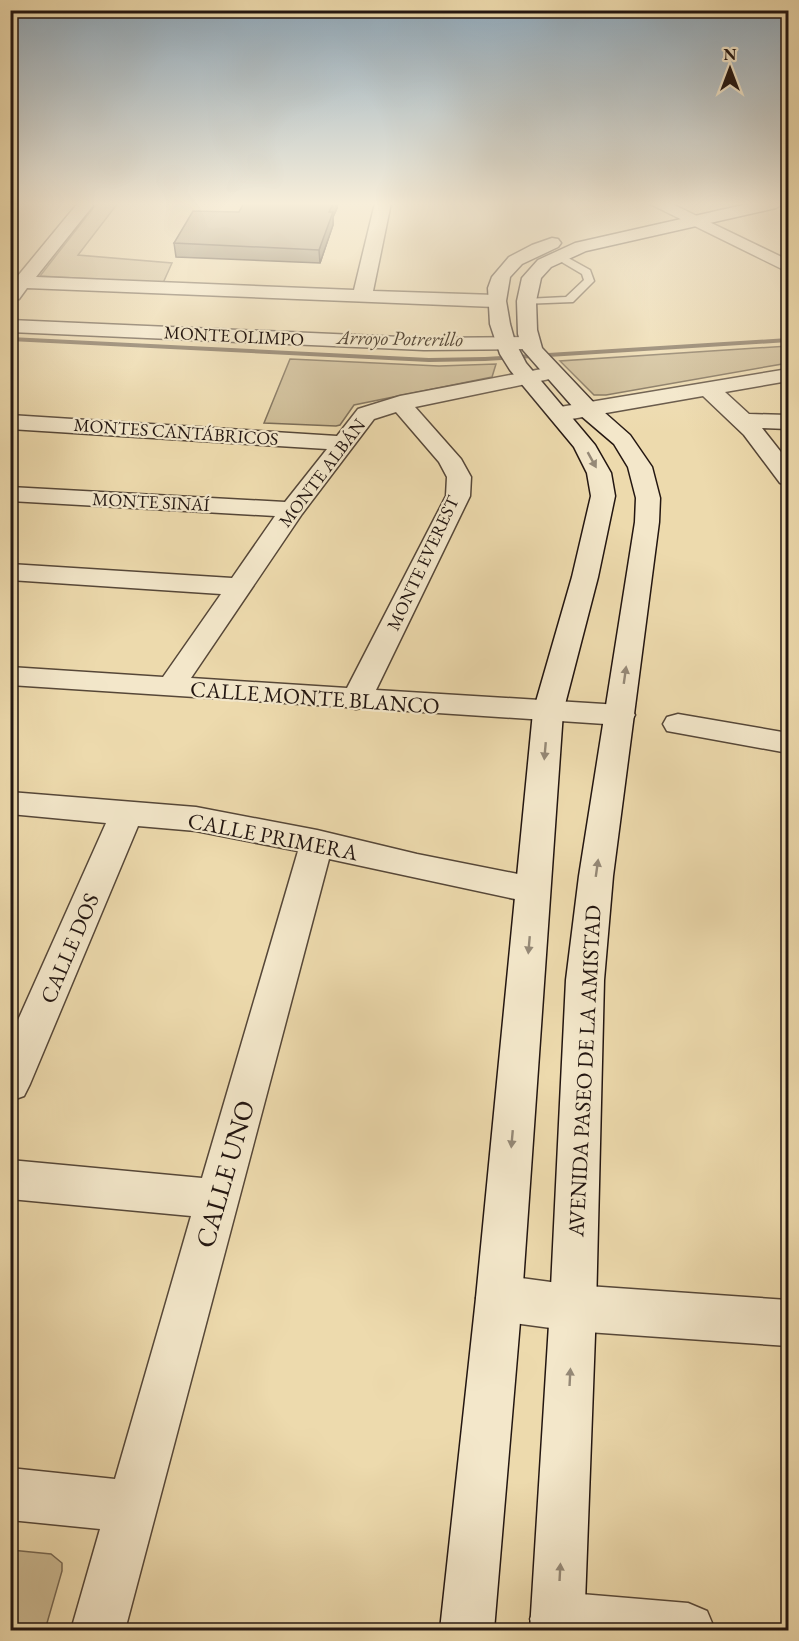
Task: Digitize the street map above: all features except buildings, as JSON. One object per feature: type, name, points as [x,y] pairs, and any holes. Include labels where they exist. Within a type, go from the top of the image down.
[{"type":"street","points":[[362,297],[366,280]]},
{"type":"street","points":[[499,280],[495,301],[526,358]]},
{"type":"street","points":[[526,358],[525,302],[530,280]]},
{"type":"street","points":[[10,297],[16,282],[495,301]]},
{"type":"street","name":"MONTE OLIMPO","points":[[10,326],[424,344],[526,358]]},
{"type":"street","name":"MONTE ALBÁN","points":[[170,688],[292,510],[341,443],[366,414],[526,358]]},
{"type":"street","name":"AVENIDA PASEO DE LA AMISTAD","points":[[526,358],[574,412],[622,440],[640,467],[648,498],[647,522],[596,876],[585,980],[573,1308],[557,1625]]},
{"type":"street","points":[[574,412],[789,375]]},
{"type":"street","points":[[709,390],[746,421],[768,446],[789,478]]},
{"type":"street","name":"MONTE EVEREST","points":[[357,700],[458,496],[459,477],[449,459],[400,403]]},
{"type":"street","name":"AVENIDA PASEO DE LA AMISTAD","points":[[467,1630],[499,1299],[548,712],[587,567],[603,496],[599,473],[584,445],[574,412]]},
{"type":"street","points":[[746,421],[789,422]]},
{"type":"street","name":"MONTES CANTÁBRICOS","points":[[10,422],[341,443]]},
{"type":"street","name":"MONTE SINAÍ","points":[[10,494],[292,510]]},
{"type":"street","points":[[10,572],[240,587]]},
{"type":"street","name":"CALLE MONTE BLANCO","points":[[10,676],[357,700],[620,715]]},
{"type":"street","points":[[678,724],[789,743]]},
{"type":"street","name":"CALLE PRIMERA","points":[[10,803],[216,822],[317,842],[439,872],[533,890]]},
{"type":"street","name":"CALLE DOS","points":[[10,1083],[127,813]]},
{"type":"street","name":"CALLE UNO","points":[[98,1630],[317,842]]},
{"type":"street","points":[[10,1179],[218,1199]]},
{"type":"street","points":[[499,1299],[573,1308],[789,1323]]},
{"type":"street","points":[[10,1494],[132,1506]]},
{"type":"street","points":[[557,1625],[688,1630]]},
{"type":"lane","points":[[525,302],[568,300],[589,280]]},
{"type":"shaded area","points":[[103,280],[165,280],[163,283]]},
{"type":"shaded area","points":[[788,346],[788,363],[606,395],[594,395],[560,361]]},
{"type":"shaded area","points":[[290,359],[439,366],[496,364],[492,377],[354,405],[340,425],[264,423]]},
{"type":"shaded area","points":[[11,1550],[51,1554],[62,1563],[62,1571],[45,1630],[11,1630]]},
{"type":"waterway","name":"Arroyo Potrerillo","points":[[10,339],[429,360],[485,359],[788,340]]}]
